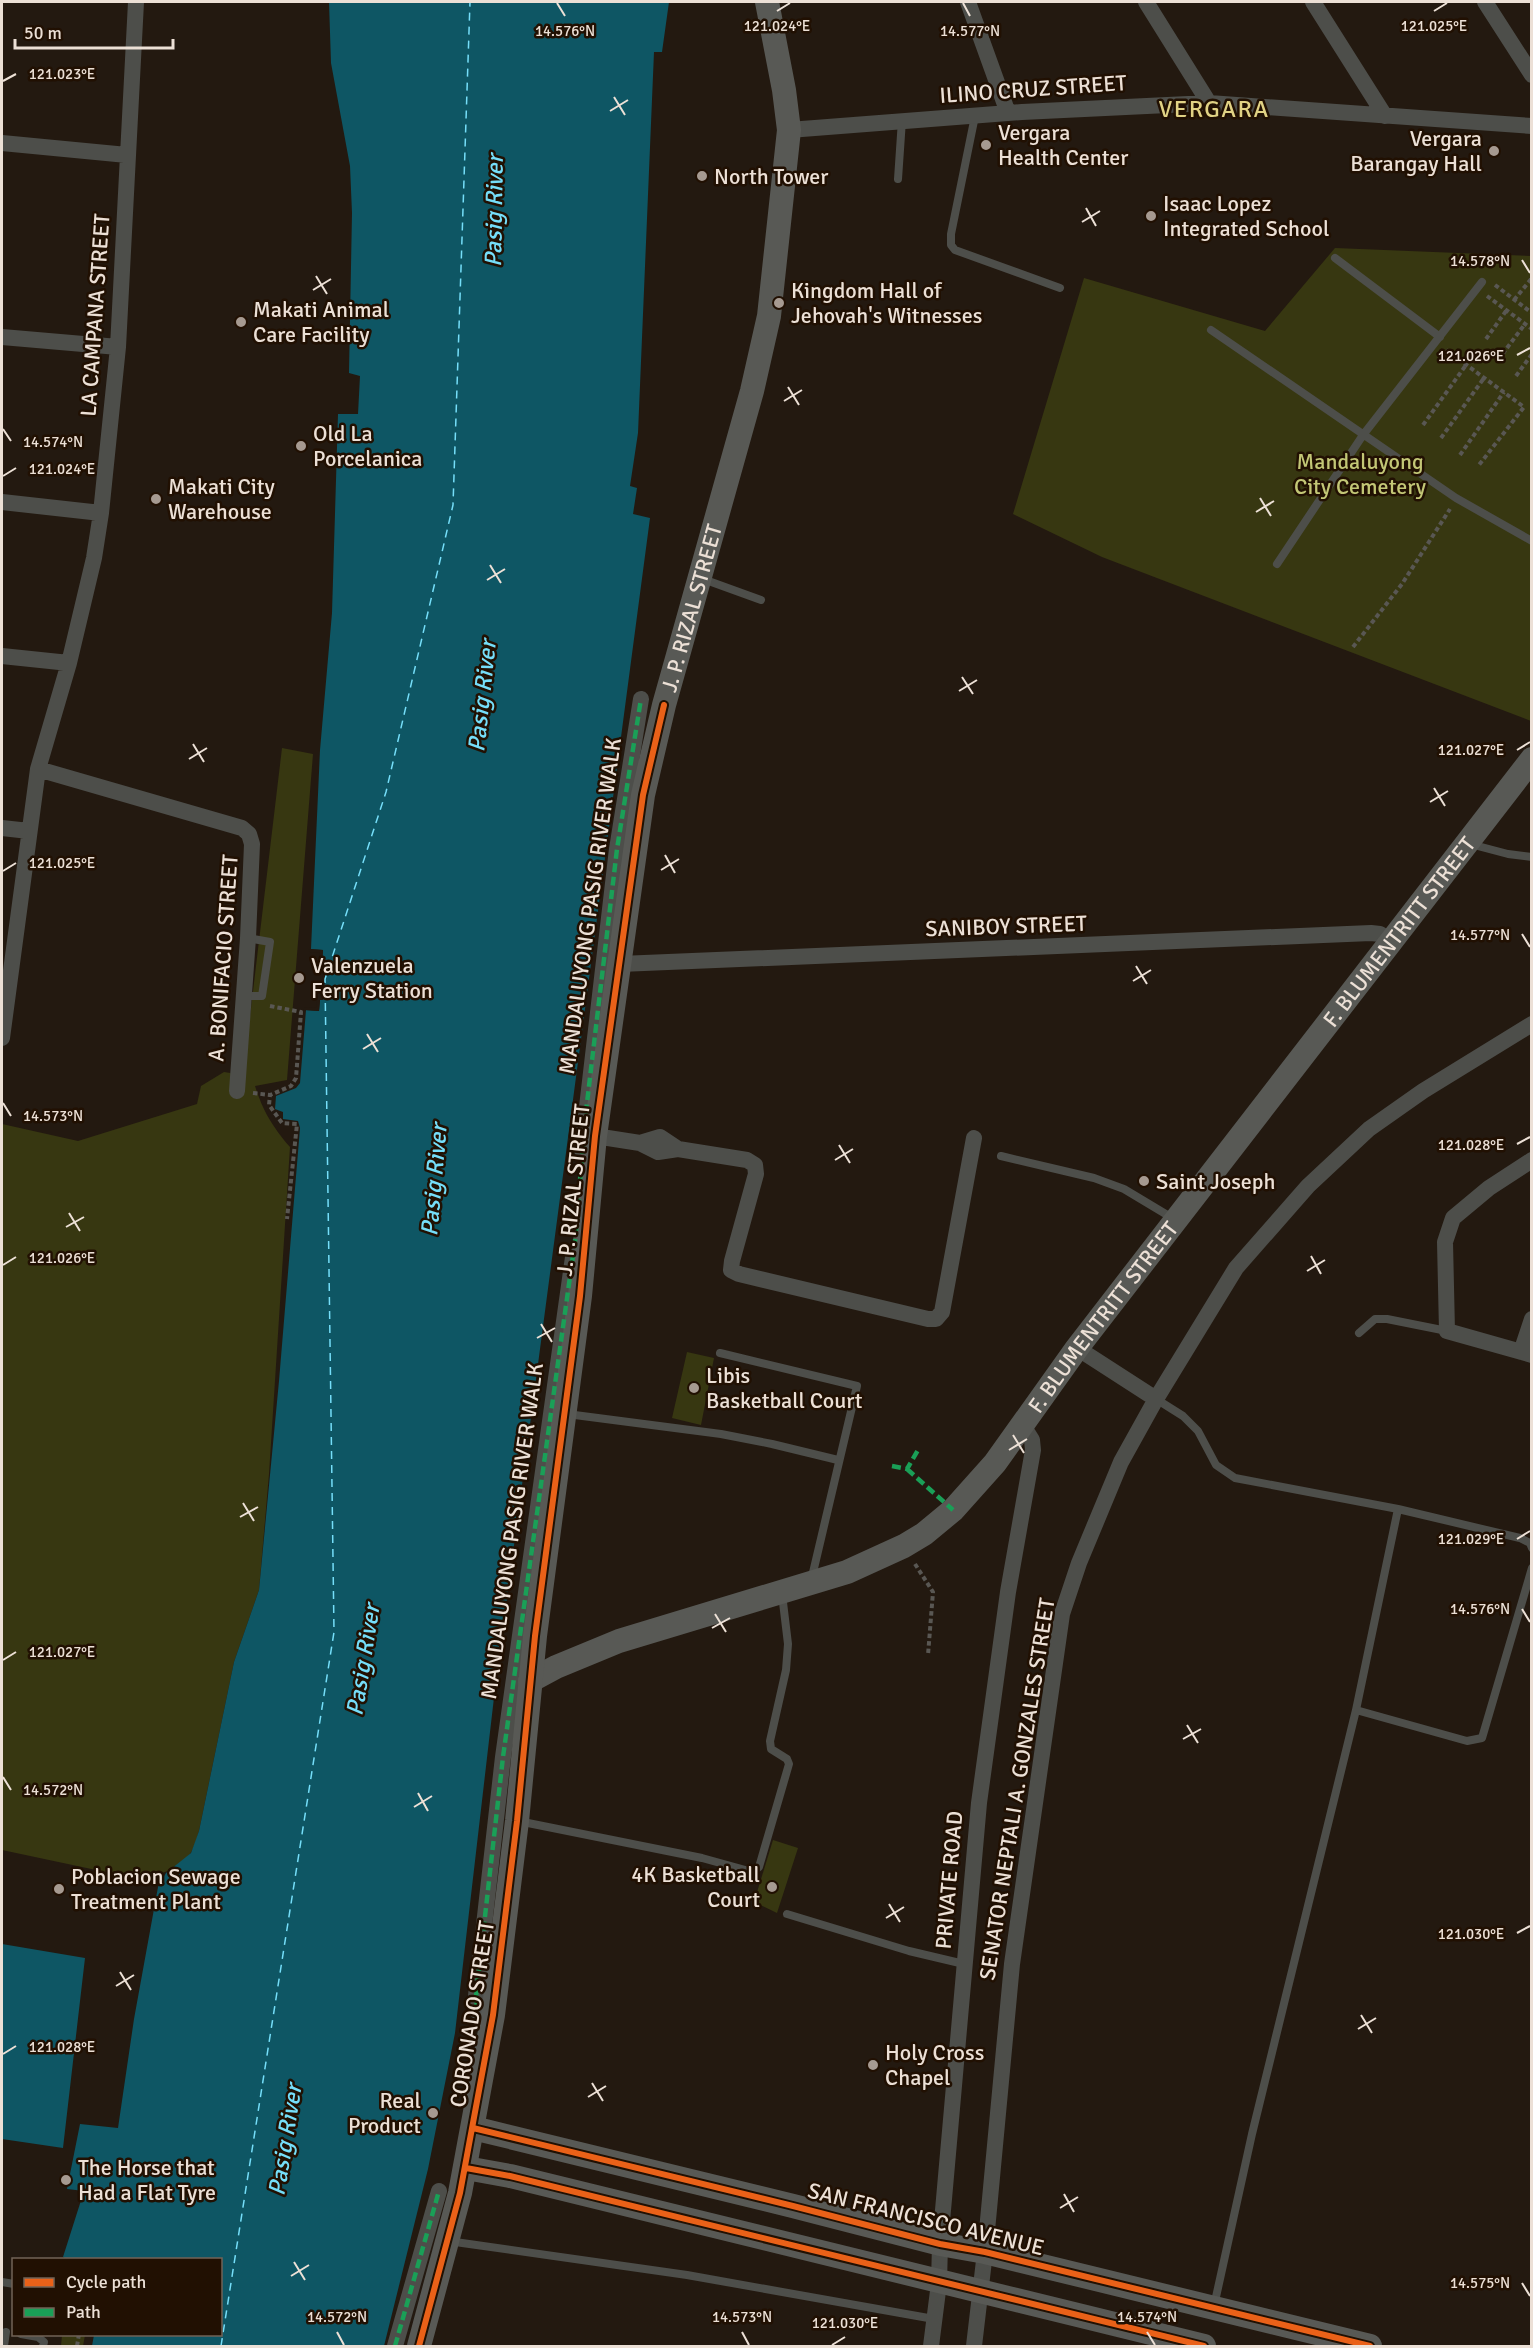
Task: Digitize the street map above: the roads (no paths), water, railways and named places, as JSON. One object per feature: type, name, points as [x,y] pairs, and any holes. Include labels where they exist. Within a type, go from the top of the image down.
[{"type":"street","name":"LA CAMPANA STREET","points":[[2,1038],[4,1008],[38,769],[69,663],[94,558],[101,513],[118,347],[136,2]]},
{"type":"street","name":"J. P. RIZAL STREET","points":[[530,1681],[580,1296],[595,1136],[643,795],[664,705],[752,391],[769,316],[789,130],[784,90],[767,2]]},
{"type":"street","points":[[968,2],[1008,113]]},
{"type":"street","points":[[1146,2],[1209,103]]},
{"type":"street","points":[[1313,2],[1385,116]]},
{"type":"street","points":[[1485,2],[1532,75]]},
{"type":"street","name":"ILINO CRUZ STREET","points":[[789,130],[1008,113],[1209,103],[1532,126]]},
{"type":"street","points":[[2,143],[127,155]]},
{"type":"street","points":[[2,337],[118,347]]},
{"type":"street","points":[[2,502],[101,513]]},
{"type":"street","points":[[2,656],[69,663]]},
{"type":"street","name":"MANDALUYONG PASIG RIVER WALK","points":[[477,2012],[476,1996],[503,1757],[575,1241],[585,1120],[616,861],[641,699]]},
{"type":"street","name":"F. BLUMENTRITT STREET","points":[[530,1681],[556,1667],[619,1641],[782,1593],[857,1568],[924,1534],[953,1510],[995,1463],[1077,1348],[1532,759]]},
{"type":"street","name":"A. BONIFACIO STREET","points":[[38,769],[242,828],[249,834],[252,844],[248,938],[237,1091]]},
{"type":"street","points":[[2,828],[29,831]]},
{"type":"street","name":"SANIBOY STREET","points":[[620,964],[1371,933],[1380,934],[1391,940]]},
{"type":"street","name":"SENATOR NEPTALI A. GONZALES STREET","points":[[974,2346],[1012,1964],[1062,1614],[1079,1563],[1121,1462],[1156,1399],[1236,1268],[1308,1186],[1369,1129],[1423,1091],[1532,1024]]},
{"type":"street","points":[[595,1136],[640,1143],[658,1152],[678,1149],[747,1161],[755,1165],[756,1174],[731,1270],[739,1274],[928,1319],[936,1318],[942,1312],[974,1138]]},
{"type":"street","points":[[1532,1160],[1489,1188],[1453,1218],[1444,1242],[1447,1331],[1526,1353],[1532,1318]]},
{"type":"street","points":[[1077,1348],[1156,1399]]},
{"type":"street","name":"PRIVATE ROAD","points":[[931,2346],[939,2283],[940,2244],[980,1791],[1007,1604],[1033,1450],[1032,1440],[1022,1424]]},
{"type":"street","name":"CORONADO STREET","points":[[419,2346],[466,2168],[493,2015],[517,1821],[530,1681]]},
{"type":"street","name":"SAN FRANCISCO AVENUE","points":[[473,2128],[759,2197],[940,2244],[985,2252],[1370,2346]]},
{"type":"street","points":[[466,2168],[521,2179],[1204,2346]]},
{"type":"street","points":[[395,2346],[439,2191]]},
{"type":"lane","points":[[975,116],[951,234],[951,245],[955,250],[1060,288]]},
{"type":"lane","points":[[898,179],[902,120]]},
{"type":"lane","points":[[1335,258],[1438,340]]},
{"type":"lane","points":[[1277,564],[1363,435],[1482,283]]},
{"type":"lane","points":[[1211,330],[1456,498],[1532,541]]},
{"type":"lane","points":[[699,578],[761,600]]},
{"type":"lane","points":[[1467,843],[1508,854],[1532,857]]},
{"type":"lane","points":[[1001,1156],[1094,1178],[1124,1189],[1176,1221]]},
{"type":"lane","points":[[1359,1333],[1375,1319],[1447,1331]]},
{"type":"lane","points":[[720,1353],[857,1386],[810,1584]]},
{"type":"lane","points":[[1156,1399],[1183,1416],[1198,1431],[1216,1465],[1234,1478],[1398,1509],[1520,1538],[1530,1543],[1532,1548]]},
{"type":"lane","points":[[564,1413],[721,1434],[838,1460]]},
{"type":"lane","points":[[1214,2308],[1252,2134],[1356,1710],[1398,1509]]},
{"type":"lane","points":[[1356,1710],[1467,1741],[1482,1738],[1532,1568]]},
{"type":"lane","points":[[517,1821],[702,1858],[749,1871],[759,1867],[789,1764],[787,1759],[771,1749],[786,1670],[788,1644],[782,1593]]},
{"type":"lane","points":[[787,1914],[964,1964]]},
{"type":"lane","points":[[448,2241],[687,2275],[934,2319]]},
{"type":"lane","points":[[4,2346],[7,2332]]},
{"type":"lane","points":[[32,2336],[44,2342],[43,2346]]},
{"type":"water","name":"Pasig River","points":[[329,2],[669,2],[662,52],[654,52],[638,433],[630,486],[637,488],[633,514],[650,518],[495,1689],[455,2033],[428,2169],[384,2346],[92,2346],[94,2336],[222,2336],[222,2258],[63,2257],[84,2191],[67,2189],[80,2124],[118,2128],[134,2019],[158,1887],[166,1873],[191,1853],[199,1831],[234,1662],[259,1590],[300,1128],[298,1121],[283,1119],[283,1112],[275,1109],[276,1096],[296,1088],[300,1083],[306,1010],[319,1011],[320,1000],[323,1000],[326,963],[322,963],[323,950],[311,949],[320,750],[332,613],[338,414],[358,414],[360,376],[349,373],[352,213],[350,166],[331,63]]},
{"type":"water","points":[[2,1944],[85,1958],[63,2148],[2,2139]]},
{"type":"place","name":"Vergara Health Center","points":[[986,145]]},
{"type":"place","name":"Vergara Barangay Hall","points":[[1494,151]]},
{"type":"place","name":"North Tower","points":[[702,176]]},
{"type":"place","name":"Isaac Lopez Integrated School","points":[[1151,216]]},
{"type":"place","name":"Kingdom Hall of Jehovah's Witnesses","points":[[779,303]]},
{"type":"place","name":"Makati Animal Care Facility","points":[[241,322]]},
{"type":"place","name":"Old La Porcelanica","points":[[301,446]]},
{"type":"place","name":"Makati City Warehouse","points":[[156,499]]},
{"type":"place","name":"Valenzuela Ferry Station","points":[[299,978]]},
{"type":"place","name":"Saint Joseph","points":[[1144,1181]]},
{"type":"place","name":"Libis Basketball Court","points":[[694,1388]]},
{"type":"place","name":"4K Basketball Court","points":[[772,1887]]},
{"type":"place","name":"Poblacion Sewage Treatment Plant","points":[[59,1889]]},
{"type":"place","name":"Holy Cross Chapel","points":[[873,2065]]},
{"type":"place","name":"Real Product","points":[[433,2113]]},
{"type":"place","name":"The Horse that Had a Flat Tyre","points":[[66,2180]]},
{"type":"district","name":"VERGARA","points":[[1214,109]]},
{"type":"park label","name":"Mandaluyong City Cemetery","points":[[1360,474]]}]
